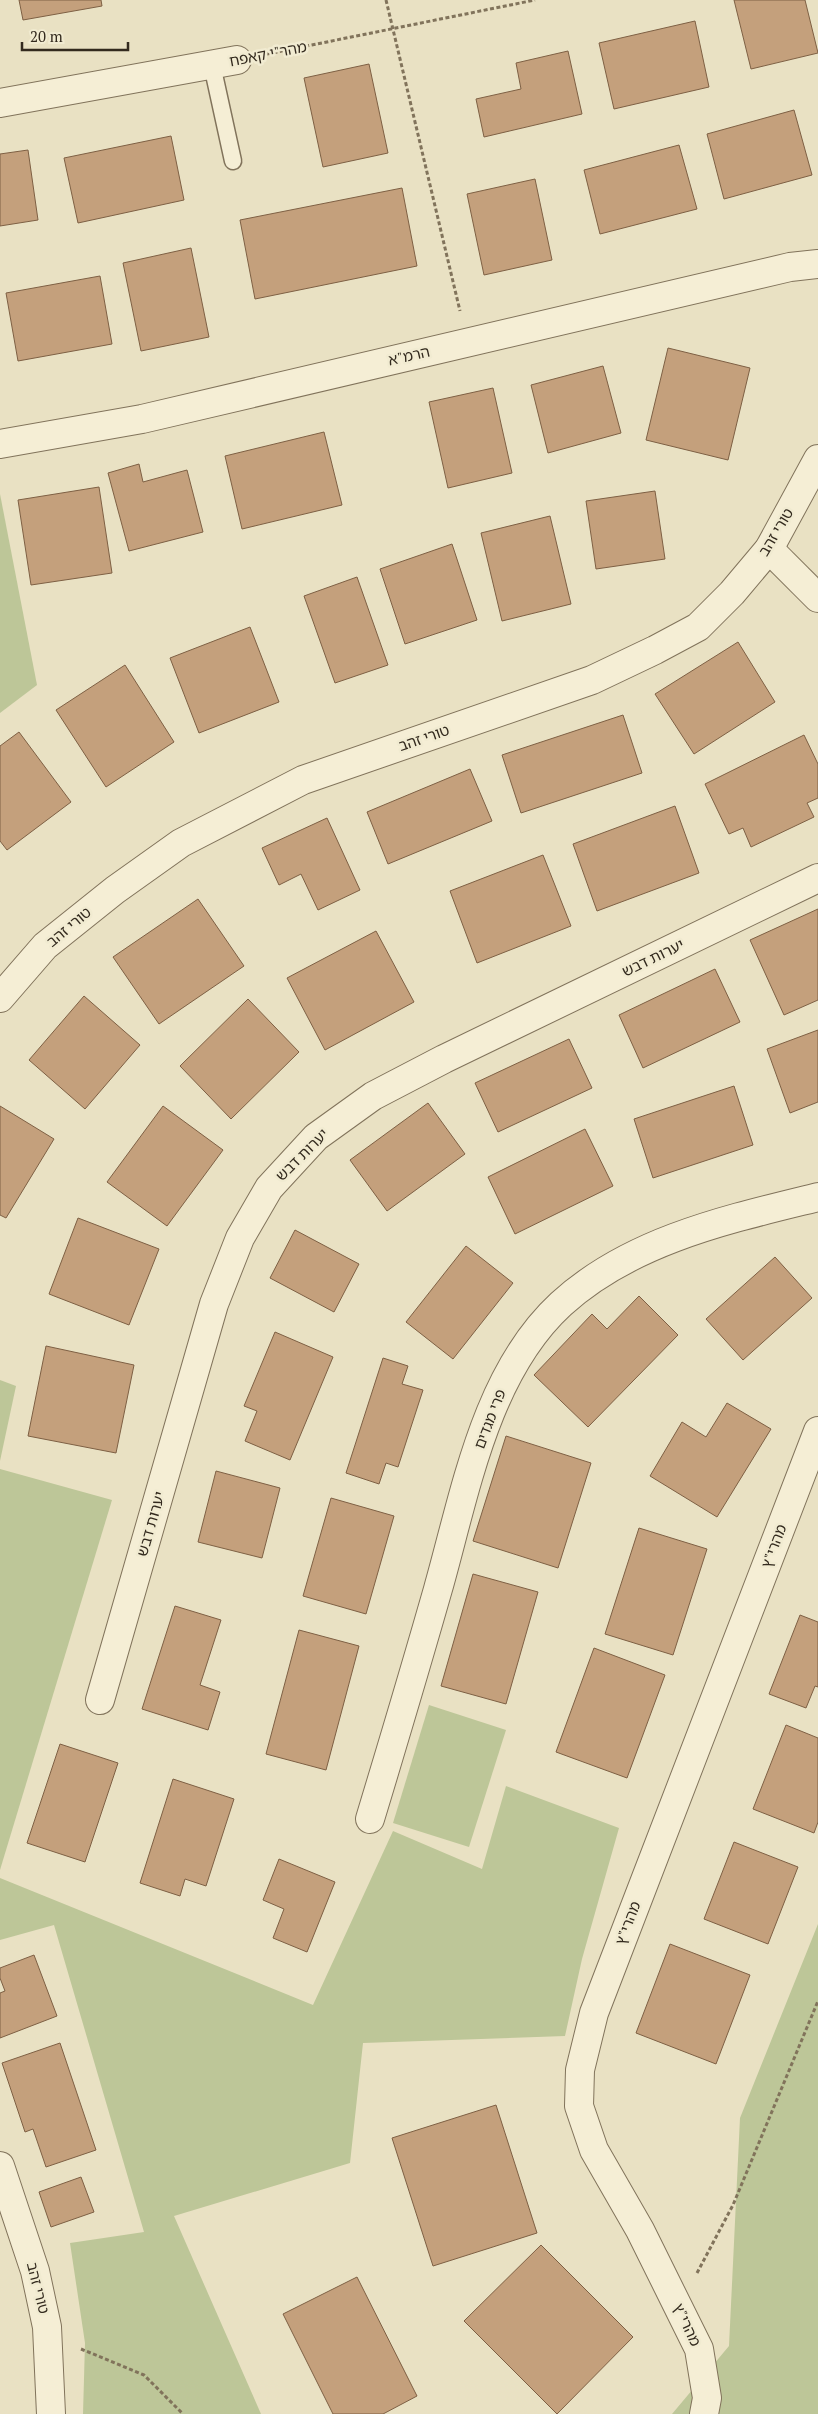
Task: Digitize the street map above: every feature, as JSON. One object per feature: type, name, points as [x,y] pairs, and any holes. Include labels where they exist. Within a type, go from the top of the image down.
[{"type":"street","name":"מהר\"י קאפח","points":[[0,102],[224,63]]},
{"type":"street","name":"הרמ\"א","points":[[0,444],[142,419],[790,267],[818,264]]},
{"type":"street","name":"טורי זהב","points":[[0,998],[46,946],[115,890],[181,843],[303,780],[592,680],[698,627],[732,593],[769,548],[818,459]]},
{"type":"street","points":[[769,548],[818,598]]},
{"type":"street","name":"יערות דבש","points":[[100,1700],[214,1304],[240,1238],[269,1188],[316,1137],[373,1096],[452,1054],[818,878]]},
{"type":"street","name":"פרי מגדים","points":[[370,1819],[485,1425],[518,1354],[561,1304],[607,1270],[668,1240],[733,1218],[818,1197]]},
{"type":"street","name":"מהרי\"ץ","points":[[704,2414],[707,2398],[699,2349],[640,2230],[594,2150],[579,2106],[580,2070],[594,2013],[818,1431]]},
{"type":"street","name":"טורי זהב","points":[[0,2166],[35,2270],[48,2336],[51,2414]]},
{"type":"lane","points":[[224,63],[233,161]]},
{"type":"path","points":[[386,0],[467,342]]},
{"type":"path","name":"מהר\"י קאפח","points":[[224,63],[535,0]]},
{"type":"path","points":[[676,2301],[703,2265],[733,2205],[818,2002]]},
{"type":"path","points":[[48,2336],[144,2375],[183,2414]]},
{"type":"green space","points":[[0,494],[37,685],[0,713]]},
{"type":"green space","points":[[0,1380],[16,1386],[0,1461]]},
{"type":"green space","points":[[0,1469],[112,1500],[0,1870]]},
{"type":"green space","points":[[429,1705],[506,1730],[469,1847],[393,1823]]},
{"type":"green space","points":[[506,1786],[619,1828],[582,1959],[565,2036],[363,2043],[350,2163],[174,2216],[261,2414],[83,2414],[85,2343],[70,2243],[144,2232],[54,1925],[0,1940],[0,1878],[313,2005],[393,1831],[482,1869]]},
{"type":"green space","points":[[818,1924],[818,2414],[672,2414],[729,2346],[740,2118]]},
{"type":"building","points":[[19,0],[101,0],[102,6],[23,20]]},
{"type":"building","points":[[734,0],[805,0],[818,53],[751,69]]},
{"type":"building","points":[[695,21],[709,87],[614,109],[599,43]]},
{"type":"building","points":[[568,51],[582,114],[484,137],[476,99],[521,89],[516,63]]},
{"type":"building","points":[[369,64],[388,153],[323,167],[304,78]]},
{"type":"building","points":[[794,110],[812,175],[724,199],[707,134]]},
{"type":"building","points":[[171,136],[184,200],[78,223],[64,158]]},
{"type":"building","points":[[679,145],[697,209],[600,234],[584,170]]},
{"type":"building","points":[[28,150],[38,220],[0,226],[0,154]]},
{"type":"building","points":[[535,179],[552,260],[484,275],[467,194]]},
{"type":"building","points":[[402,188],[417,266],[255,299],[240,220]]},
{"type":"building","points":[[191,248],[209,337],[141,351],[123,263]]},
{"type":"building","points":[[100,276],[112,344],[18,361],[6,293]]},
{"type":"building","points":[[668,348],[750,368],[728,460],[646,440]]},
{"type":"building","points":[[603,366],[621,433],[548,453],[531,385]]},
{"type":"building","points":[[493,388],[512,473],[448,488],[429,402]]},
{"type":"building","points":[[324,432],[342,505],[242,529],[225,456]]},
{"type":"building","points":[[139,464],[143,482],[187,470],[203,532],[129,551],[108,473]]},
{"type":"building","points":[[99,487],[112,573],[31,585],[18,500]]},
{"type":"building","points":[[655,491],[665,559],[596,569],[586,501]]},
{"type":"building","points":[[550,516],[571,604],[502,621],[481,533]]},
{"type":"building","points":[[452,544],[477,620],[405,644],[380,569]]},
{"type":"building","points":[[357,577],[388,665],[335,683],[304,596]]},
{"type":"building","points":[[250,627],[279,702],[199,733],[170,658]]},
{"type":"building","points":[[738,642],[775,702],[694,754],[655,694]]},
{"type":"building","points":[[125,665],[174,742],[106,787],[56,710]]},
{"type":"building","points":[[623,715],[642,773],[521,813],[502,755]]},
{"type":"building","points":[[19,732],[71,802],[7,850],[0,841],[0,746]]},
{"type":"building","points":[[804,735],[818,764],[818,798],[807,803],[814,817],[751,847],[743,828],[729,834],[705,784]]},
{"type":"building","points":[[470,769],[492,821],[388,864],[367,812]]},
{"type":"building","points":[[675,806],[699,873],[597,911],[573,844]]},
{"type":"building","points":[[327,818],[360,890],[318,910],[301,874],[279,885],[262,848]]},
{"type":"building","points":[[543,855],[571,926],[477,963],[450,891]]},
{"type":"building","points":[[198,899],[244,966],[159,1024],[113,957]]},
{"type":"building","points":[[818,909],[818,1000],[784,1015],[750,940]]},
{"type":"building","points":[[376,931],[414,1002],[325,1050],[287,978]]},
{"type":"building","points":[[715,969],[740,1022],[643,1068],[619,1015]]},
{"type":"building","points":[[84,996],[140,1045],[85,1109],[29,1060]]},
{"type":"building","points":[[248,999],[299,1052],[231,1119],[180,1066]]},
{"type":"building","points":[[818,1030],[818,1102],[790,1113],[767,1049]]},
{"type":"building","points":[[569,1039],[592,1088],[498,1132],[475,1083]]},
{"type":"building","points":[[734,1086],[753,1145],[653,1178],[634,1119]]},
{"type":"building","points":[[428,1103],[465,1154],[387,1211],[350,1160]]},
{"type":"building","points":[[0,1106],[54,1139],[6,1218],[0,1215]]},
{"type":"building","points":[[163,1106],[223,1150],[167,1226],[107,1182]]},
{"type":"building","points":[[585,1129],[613,1186],[515,1234],[488,1177]]},
{"type":"building","points":[[78,1218],[159,1249],[129,1325],[49,1294]]},
{"type":"building","points":[[295,1230],[359,1264],[334,1312],[270,1278]]},
{"type":"building","points":[[466,1246],[513,1283],[453,1359],[406,1322]]},
{"type":"building","points":[[775,1257],[812,1298],[743,1360],[706,1319]]},
{"type":"building","points":[[639,1296],[678,1335],[588,1427],[534,1375],[592,1314],[607,1329]]},
{"type":"building","points":[[275,1332],[333,1357],[290,1460],[245,1441],[257,1411],[244,1406]]},
{"type":"building","points":[[46,1346],[134,1365],[116,1453],[28,1436]]},
{"type":"building","points":[[383,1358],[408,1366],[402,1384],[423,1390],[398,1467],[386,1463],[379,1484],[346,1473]]},
{"type":"building","points":[[727,1403],[771,1429],[717,1517],[650,1476],[682,1422],[706,1437]]},
{"type":"building","points":[[506,1436],[591,1463],[558,1568],[473,1541]]},
{"type":"building","points":[[216,1471],[280,1488],[262,1558],[198,1542]]},
{"type":"building","points":[[331,1498],[394,1516],[366,1614],[303,1596]]},
{"type":"building","points":[[639,1528],[707,1549],[673,1655],[605,1634]]},
{"type":"building","points":[[473,1574],[538,1592],[506,1704],[441,1686]]},
{"type":"building","points":[[175,1606],[221,1620],[200,1685],[220,1692],[208,1730],[142,1709]]},
{"type":"building","points":[[800,1615],[818,1622],[818,1687],[815,1686],[806,1708],[769,1694]]},
{"type":"building","points":[[299,1630],[359,1646],[326,1770],[266,1754]]},
{"type":"building","points":[[594,1648],[665,1675],[627,1778],[556,1752]]},
{"type":"building","points":[[786,1725],[818,1738],[818,1822],[814,1833],[753,1809]]},
{"type":"building","points":[[60,1744],[118,1763],[85,1862],[27,1843]]},
{"type":"building","points":[[173,1779],[234,1799],[206,1886],[185,1879],[180,1896],[140,1883]]},
{"type":"building","points":[[734,1842],[798,1867],[768,1944],[704,1919]]},
{"type":"building","points":[[279,1859],[335,1882],[307,1952],[273,1938],[284,1909],[263,1900]]},
{"type":"building","points":[[670,1944],[750,1975],[716,2064],[636,2033]]},
{"type":"building","points":[[34,1955],[57,2016],[0,2038],[0,1993],[5,1991],[0,1978],[0,1968]]},
{"type":"building","points":[[60,2043],[96,2150],[46,2167],[33,2129],[25,2132],[2,2063]]},
{"type":"building","points":[[496,2105],[537,2233],[433,2266],[392,2138]]},
{"type":"building","points":[[81,2177],[94,2212],[51,2227],[39,2192]]},
{"type":"building","points":[[541,2245],[633,2337],[557,2414],[464,2321]]},
{"type":"building","points":[[357,2277],[417,2396],[383,2414],[333,2414],[283,2314]]}]
